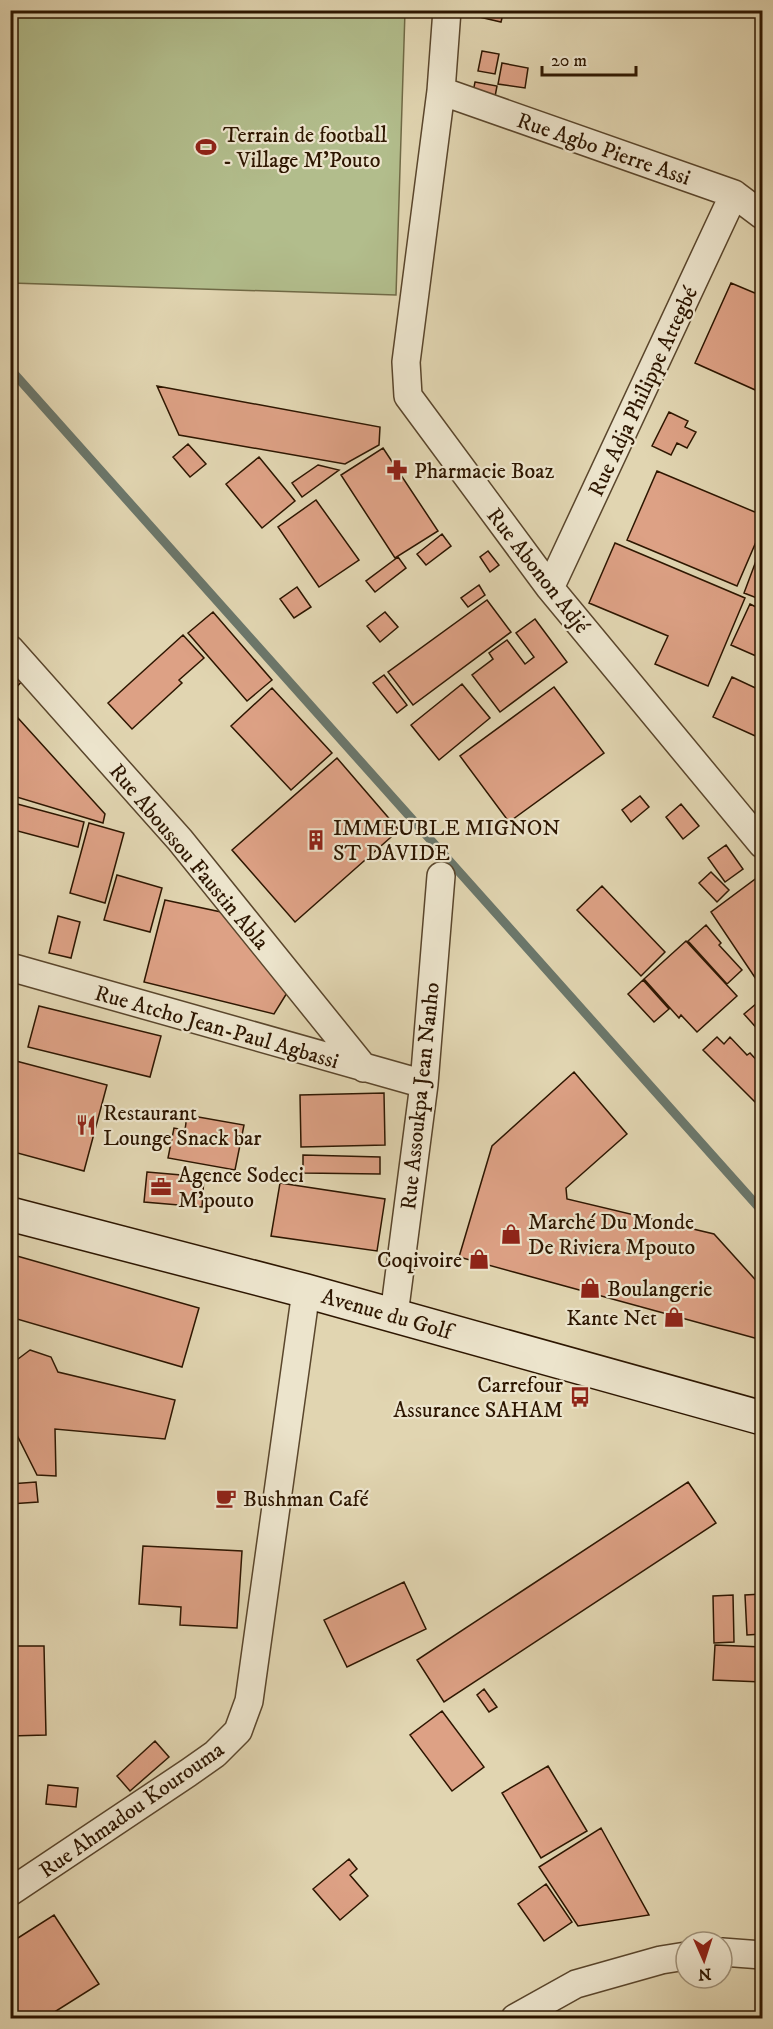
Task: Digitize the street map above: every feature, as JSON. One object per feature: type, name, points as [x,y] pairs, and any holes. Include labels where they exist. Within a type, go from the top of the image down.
[{"type":"main road","name":"Avenue du Golf","points":[[10,1214],[306,1291],[762,1418]]},
{"type":"street","name":"Rue Abonon Adjé","points":[[447,10],[441,90],[406,362],[408,396],[550,588],[762,844]]},
{"type":"street","name":"Rue Agbo Pierre Assi","points":[[441,90],[734,194],[762,215]]},
{"type":"street","name":"Rue Adja Philippe Attegbé","points":[[550,588],[734,194]]},
{"type":"street","name":"Rue Aboussou Faustin Abla","points":[[10,649],[180,840],[364,1068]]},
{"type":"street","name":"Rue Assoukpa Jean Nanho","points":[[394,1315],[424,1084],[441,876]]},
{"type":"street","name":"Rue Atcho Jean-Paul Agbassi","points":[[10,967],[424,1084]]},
{"type":"street","name":"Rue Ahmadou Kourouma","points":[[10,1892],[215,1754],[238,1731],[249,1701],[306,1291]]},
{"type":"street","points":[[734,1953],[762,1955]]},
{"type":"street","points":[[515,2019],[576,1984],[674,1958]]},
{"type":"green space","name":"Terrain de football - Village M'Pouto","points":[[11,10],[405,11],[396,295],[11,283]]},
{"type":"building","points":[[480,10],[504,10],[501,22],[479,17]]},
{"type":"building","points":[[482,51],[499,54],[495,74],[478,71]]},
{"type":"building","points":[[502,63],[528,68],[525,88],[498,84]]},
{"type":"building","points":[[475,82],[497,86],[494,102],[472,97]]},
{"type":"building","points":[[731,283],[762,296],[762,393],[695,363]]},
{"type":"building","points":[[157,386],[380,427],[379,445],[345,464],[179,435]]},
{"type":"building","points":[[669,412],[688,421],[685,427],[696,432],[687,448],[677,443],[671,455],[652,446]]},
{"type":"building","points":[[188,444],[206,464],[190,477],[173,457]]},
{"type":"building","points":[[383,448],[438,531],[395,558],[341,475]]},
{"type":"building","points":[[259,457],[295,501],[262,528],[226,484]]},
{"type":"building","points":[[318,465],[339,470],[302,497],[292,483]]},
{"type":"building","points":[[657,471],[762,515],[762,528],[737,586],[627,540]]},
{"type":"building","points":[[316,500],[359,560],[319,587],[278,527]]},
{"type":"building","points":[[442,534],[451,546],[426,565],[417,554]]},
{"type":"building","points":[[615,543],[745,598],[708,686],[655,664],[668,636],[589,603]]},
{"type":"building","points":[[762,545],[762,600],[744,593]]},
{"type":"building","points":[[488,551],[499,565],[490,572],[480,557]]},
{"type":"building","points":[[398,557],[406,568],[375,592],[366,581]]},
{"type":"building","points":[[479,585],[485,595],[468,607],[461,598]]},
{"type":"building","points":[[297,587],[311,607],[294,618],[280,599]]},
{"type":"building","points":[[487,600],[511,632],[413,705],[388,672]]},
{"type":"building","points":[[750,604],[762,610],[762,642],[756,656],[731,645]]},
{"type":"building","points":[[213,612],[272,680],[247,701],[188,633]]},
{"type":"building","points":[[385,612],[398,627],[380,642],[367,626]]},
{"type":"building","points":[[535,619],[567,662],[500,712],[472,675],[493,659],[489,653],[507,640],[525,664],[534,657],[516,633]]},
{"type":"building","points":[[183,635],[204,658],[179,680],[182,683],[132,729],[108,703]]},
{"type":"building","points":[[10,670],[25,678],[10,694]]},
{"type":"building","points":[[384,675],[407,705],[397,713],[373,683]]},
{"type":"building","points":[[732,677],[762,691],[762,739],[713,717]]},
{"type":"building","points":[[462,684],[490,718],[439,760],[411,725]]},
{"type":"building","points":[[554,687],[604,753],[509,822],[460,756]]},
{"type":"building","points":[[272,688],[332,753],[291,790],[231,726]]},
{"type":"building","points":[[18,718],[105,814],[103,823],[10,795],[10,741]]},
{"type":"building","name":"IMMEUBLE MIGNON ST DAVIDE","points":[[337,758],[399,830],[295,922],[232,850]]},
{"type":"building","points":[[640,796],[649,807],[631,822],[622,810]]},
{"type":"building","points":[[10,802],[84,822],[78,847],[10,829]]},
{"type":"building","points":[[681,804],[699,826],[683,839],[666,817]]},
{"type":"building","points":[[89,823],[124,833],[105,903],[70,893]]},
{"type":"building","points":[[726,845],[743,869],[725,882],[708,858]]},
{"type":"building","points":[[711,872],[729,890],[717,902],[699,883]]},
{"type":"building","points":[[762,874],[762,988],[711,912]]},
{"type":"building","points":[[117,875],[162,888],[150,932],[104,920]]},
{"type":"building","points":[[602,886],[665,952],[641,976],[577,910]]},
{"type":"building","points":[[165,900],[221,912],[290,988],[274,1014],[144,982]]},
{"type":"building","points":[[58,916],[80,922],[71,958],[49,953]]},
{"type":"building","points":[[706,925],[721,943],[719,945],[742,970],[727,984],[688,941]]},
{"type":"building","points":[[686,941],[737,996],[697,1032],[681,1015],[679,1018],[644,979]]},
{"type":"building","points":[[643,980],[669,1009],[654,1022],[628,994]]},
{"type":"building","points":[[757,1003],[762,1009],[762,1030],[760,1032],[744,1014]]},
{"type":"building","points":[[39,1006],[161,1036],[150,1077],[28,1047]]},
{"type":"building","points":[[717,1037],[724,1044],[730,1037],[747,1055],[750,1053],[762,1066],[762,1109],[703,1050]]},
{"type":"building","points":[[16,1061],[107,1085],[84,1171],[10,1151],[10,1082]]},
{"type":"building","points":[[574,1072],[627,1134],[566,1188],[567,1199],[714,1234],[762,1287],[762,1340],[459,1257],[492,1146]]},
{"type":"building","points":[[384,1093],[385,1145],[301,1147],[300,1095]]},
{"type":"building","points":[[187,1115],[244,1125],[235,1170],[168,1158],[174,1128],[185,1130]]},
{"type":"building","points":[[303,1155],[380,1157],[380,1174],[303,1173]]},
{"type":"building","points":[[147,1172],[204,1177],[202,1207],[144,1202]]},
{"type":"building","points":[[280,1183],[385,1199],[377,1251],[271,1236]]},
{"type":"building","points":[[10,1254],[199,1308],[182,1367],[10,1317]]},
{"type":"building","points":[[30,1350],[51,1357],[58,1372],[175,1400],[165,1439],[55,1429],[56,1476],[37,1475],[10,1421],[10,1361],[14,1362]]},
{"type":"building","points":[[36,1482],[38,1502],[10,1504],[10,1484]]},
{"type":"building","points":[[688,1482],[716,1523],[444,1702],[417,1660]]},
{"type":"building","points":[[143,1546],[242,1551],[237,1628],[180,1625],[181,1607],[139,1604]]},
{"type":"building","points":[[404,1582],[426,1629],[347,1667],[324,1620]]},
{"type":"building","points":[[762,1594],[762,1634],[747,1635],[745,1595]]},
{"type":"building","points":[[733,1595],[734,1642],[714,1643],[713,1596]]},
{"type":"building","points":[[715,1645],[762,1647],[762,1682],[713,1680]]},
{"type":"building","points":[[13,1646],[44,1646],[46,1735],[10,1736]]},
{"type":"building","points":[[484,1689],[497,1707],[489,1712],[477,1695]]},
{"type":"building","points":[[442,1711],[484,1767],[452,1791],[410,1735]]},
{"type":"building","points":[[155,1741],[169,1757],[130,1791],[117,1776]]},
{"type":"building","points":[[548,1766],[587,1831],[541,1858],[502,1793]]},
{"type":"building","points":[[48,1785],[78,1788],[76,1807],[46,1804]]},
{"type":"building","points":[[601,1828],[649,1915],[578,1926],[539,1867]]},
{"type":"building","points":[[349,1859],[357,1869],[350,1875],[368,1896],[340,1920],[313,1889]]},
{"type":"building","points":[[546,1884],[572,1922],[544,1941],[518,1904]]},
{"type":"building","points":[[54,1915],[99,1984],[45,2018],[22,2018],[10,2001],[10,1943]]},
{"type":"waterway","points":[[10,369],[762,1211]]},
{"type":"place","name":"Terrain de football - Village M'Pouto","points":[[206,147]]},
{"type":"place","name":"Pharmacie Boaz","points":[[397,470]]},
{"type":"place","name":"IMMEUBLE MIGNON ST DAVIDE","points":[[316,840]]},
{"type":"place","name":"Restaurant Lounge Snack bar","points":[[86,1125]]},
{"type":"place","name":"Agence Sodeci M'pouto","points":[[161,1187]]},
{"type":"place","name":"Marché Du Monde De Riviera Mpouto","points":[[511,1234]]},
{"type":"place","name":"Coqivoire","points":[[479,1259]]},
{"type":"place","name":"Boulangerie","points":[[590,1288]]},
{"type":"place","name":"Kante Net","points":[[674,1317]]},
{"type":"place","name":"Carrefour Assurance SAHAM","points":[[580,1397]]},
{"type":"place","name":"Bushman Café","points":[[226,1498]]}]
